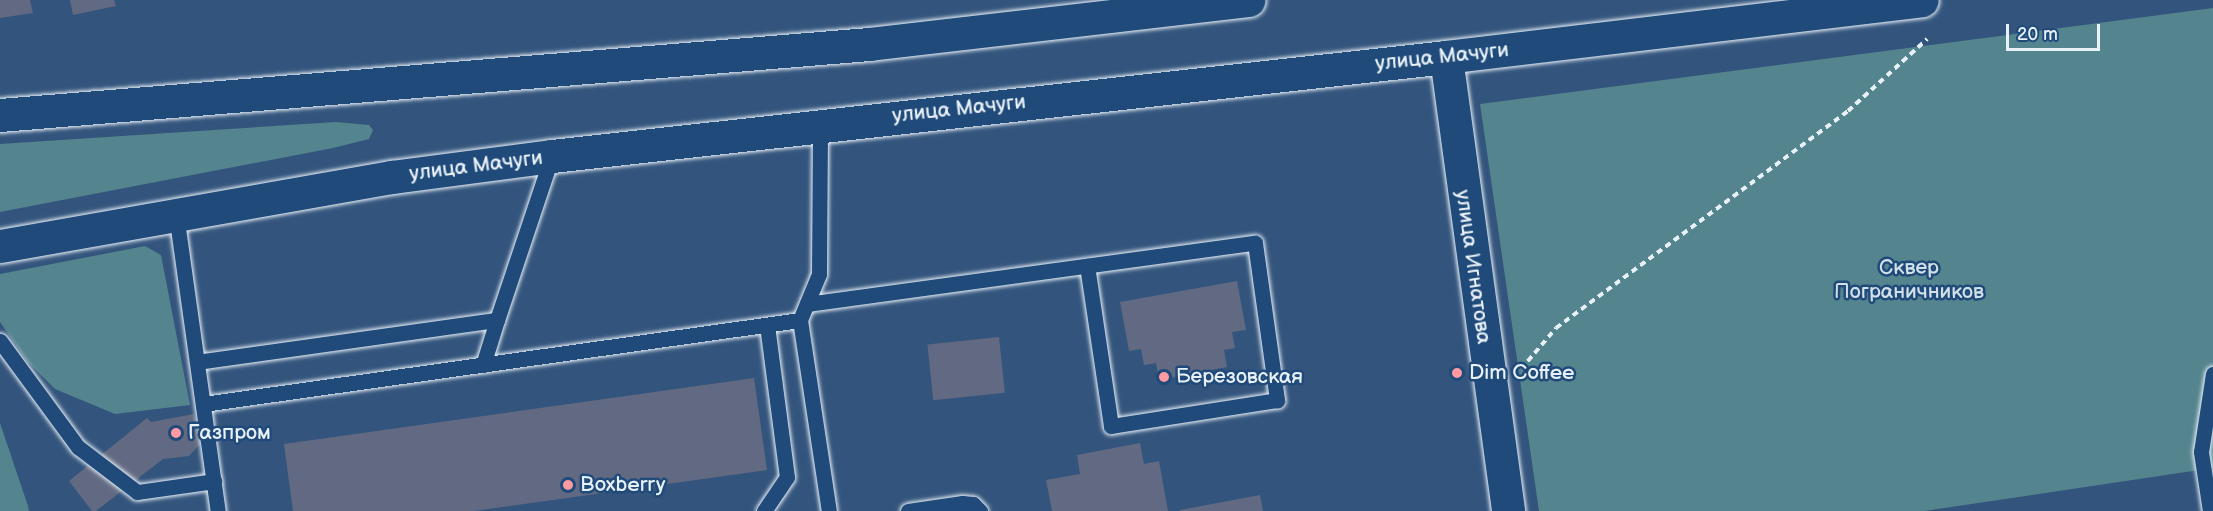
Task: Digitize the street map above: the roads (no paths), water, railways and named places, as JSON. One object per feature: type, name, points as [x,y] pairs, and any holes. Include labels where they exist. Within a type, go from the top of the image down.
[{"type":"main road","points":[[0,115],[869,44],[1248,0]]},
{"type":"main road","name":"улица Мачуги","points":[[0,246],[392,177],[552,156],[820,124],[1446,57],[1922,0]]},
{"type":"main road","name":"улица Игнатова","points":[[1446,57],[1508,511]]},
{"type":"lane","points":[[820,124],[819,274],[800,320],[828,511]]},
{"type":"lane","points":[[483,365],[552,156]]},
{"type":"lane","points":[[176,214],[218,511]]},
{"type":"lane","points":[[807,304],[1255,243],[1277,400],[1111,426],[1087,266]]},
{"type":"lane","points":[[197,362],[497,320]]},
{"type":"lane","points":[[203,404],[800,320]]},
{"type":"lane","points":[[764,511],[787,477],[767,325]]},
{"type":"lane","points":[[0,341],[78,447],[137,492],[214,481]]},
{"type":"lane","points":[[2210,511],[2201,452],[2213,374]]},
{"type":"lane","points":[[908,511],[962,503],[973,504],[980,511]]},
{"type":"place","name":"Dim Coffee","points":[[1457,373]]},
{"type":"place","name":"Березовская","points":[[1164,377]]},
{"type":"place","name":"Газпром","points":[[176,433]]},
{"type":"place","name":"Boxberry","points":[[568,485]]},
{"type":"park label","name":"Сквер Пограничников","points":[[1909,280]]}]
